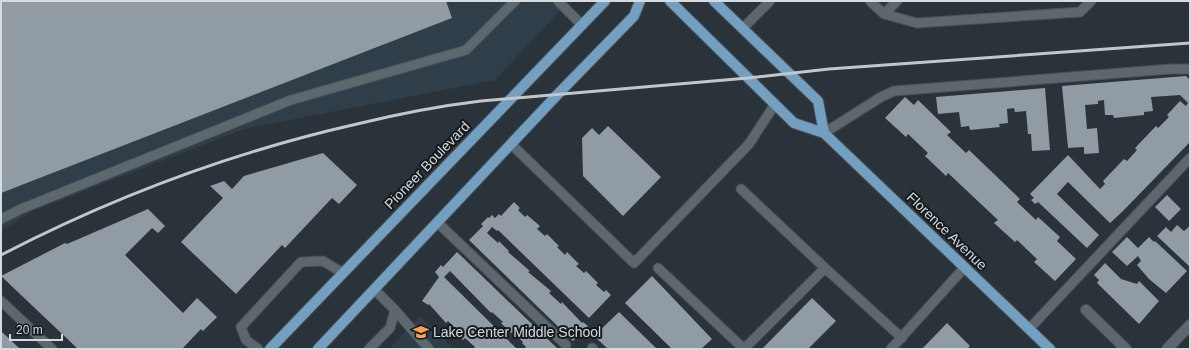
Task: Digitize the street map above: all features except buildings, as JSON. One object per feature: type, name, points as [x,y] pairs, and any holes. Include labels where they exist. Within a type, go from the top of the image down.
[{"type":"main road","name":"Pioneer Boulevard","points":[[270,349],[605,1]]},
{"type":"main road","points":[[318,349],[634,16],[640,1]]},
{"type":"main road","name":"Florence Avenue","points":[[670,1],[794,123],[824,133],[1050,349]]},
{"type":"main road","points":[[714,1],[818,101],[824,133]]},
{"type":"street","points":[[1086,310],[1126,349]]},
{"type":"street","points":[[1167,349],[1190,325]]},
{"type":"lane","points":[[1,219],[21,209],[291,100],[466,50],[514,1]]},
{"type":"lane","points":[[558,1],[582,25]]},
{"type":"lane","points":[[742,29],[770,1]]},
{"type":"lane","points":[[870,1],[884,14],[917,23],[1080,12],[1091,1]]},
{"type":"lane","points":[[884,14],[897,1]]},
{"type":"lane","points":[[824,133],[881,97],[894,91],[1171,69],[1190,70]]},
{"type":"lane","points":[[511,144],[634,263],[749,144],[774,104]]},
{"type":"lane","points":[[1029,329],[1190,158]]},
{"type":"lane","points":[[741,189],[902,338]]},
{"type":"lane","points":[[438,223],[566,345]]},
{"type":"lane","points":[[258,349],[246,340],[241,327],[301,262],[322,261],[342,274]]},
{"type":"lane","points":[[658,268],[744,349],[825,268]]},
{"type":"lane","points":[[891,349],[964,268]]},
{"type":"lane","points":[[375,290],[395,310],[429,349]]},
{"type":"lane","points":[[1,301],[52,349]]},
{"type":"lane","points":[[370,349],[390,328],[395,310]]},
{"type":"shaded area","points":[[1,1],[569,1],[495,80],[244,129],[33,211],[1,231]]},
{"type":"shaded area","name":"Lake Center Middle School","points":[[420,316],[453,349],[389,349]]},
{"type":"railway","points":[[1,255],[43,234],[130,195],[219,162],[311,135],[434,108],[481,101],[748,78],[829,69],[1190,43]]},
{"type":"place","name":"Lake Center Middle School","points":[[421,332]]}]
